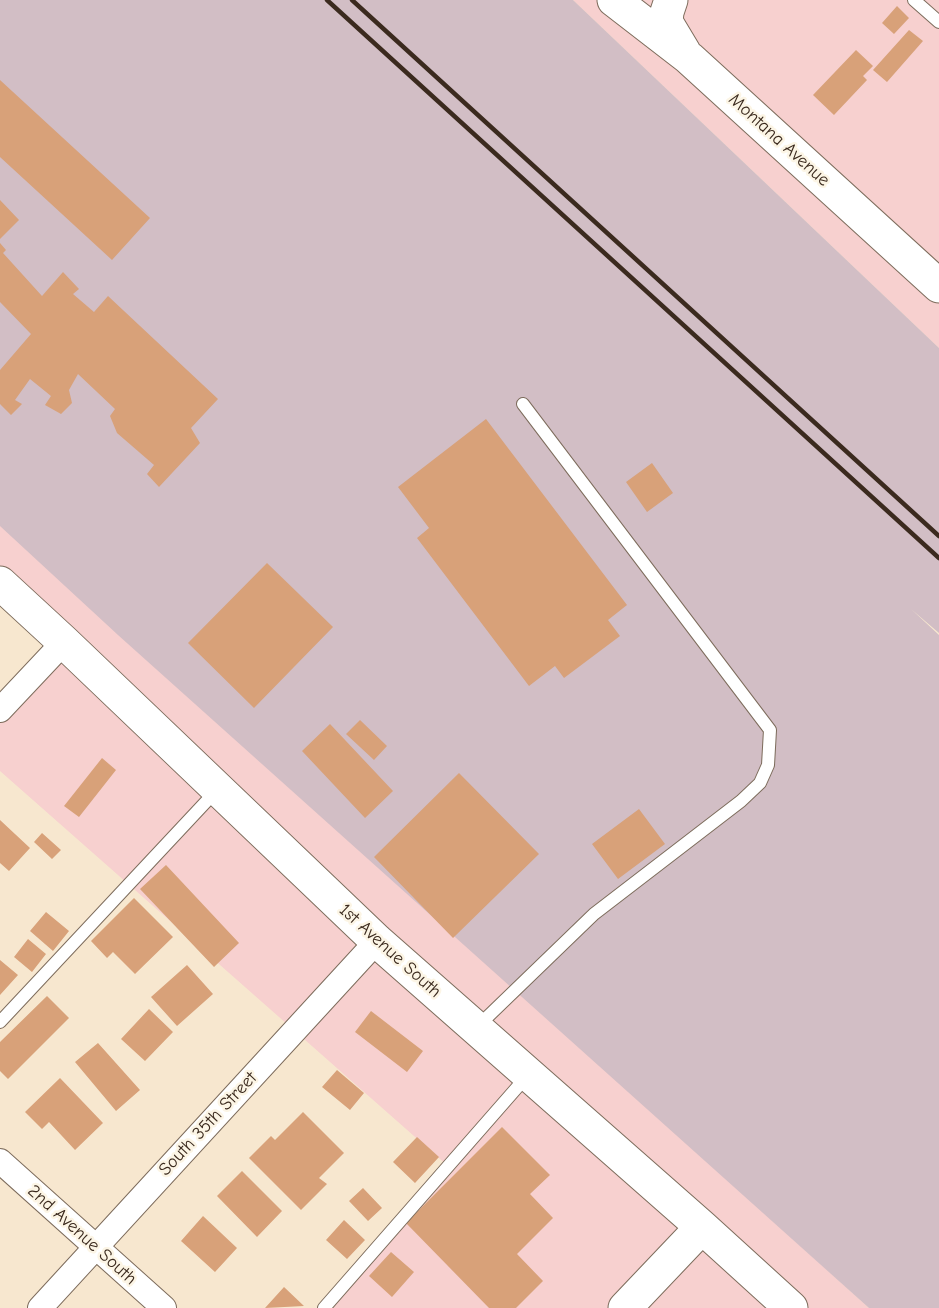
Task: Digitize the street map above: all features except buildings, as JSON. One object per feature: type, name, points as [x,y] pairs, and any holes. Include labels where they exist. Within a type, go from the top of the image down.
[{"type":"street","name":"Montana Avenue","points":[[614,0],[689,58],[939,286]]},
{"type":"street","points":[[671,0],[666,22],[689,58]]},
{"type":"street","name":"1st Avenue South","points":[[0,584],[64,642],[377,941],[791,1308]]},
{"type":"street","points":[[0,710],[64,642]]},
{"type":"street","name":"South 35th Street","points":[[40,1308],[377,941]]},
{"type":"street","name":"2nd Avenue South","points":[[0,1161],[164,1308]]},
{"type":"street","points":[[625,1308],[702,1227]]},
{"type":"lane","points":[[922,2],[939,22]]},
{"type":"lane","points":[[476,1028],[594,914],[741,801],[760,783],[768,765],[770,730],[523,404]]},
{"type":"lane","points":[[0,1022],[217,789]]},
{"type":"lane","points":[[324,1308],[529,1074]]},
{"type":"shaded area","points":[[0,0],[573,0],[939,348],[939,633],[911,609],[939,635],[939,1308],[869,1308],[118,635],[0,526]]},
{"type":"shaded area","points":[[573,0],[939,0],[939,348]]},
{"type":"shaded area","points":[[0,516],[869,1308],[324,1308],[448,1166],[0,771],[0,710],[64,642],[0,583]]},
{"type":"railway","points":[[327,0],[939,558]]},
{"type":"railway","points":[[352,0],[939,536]]}]
